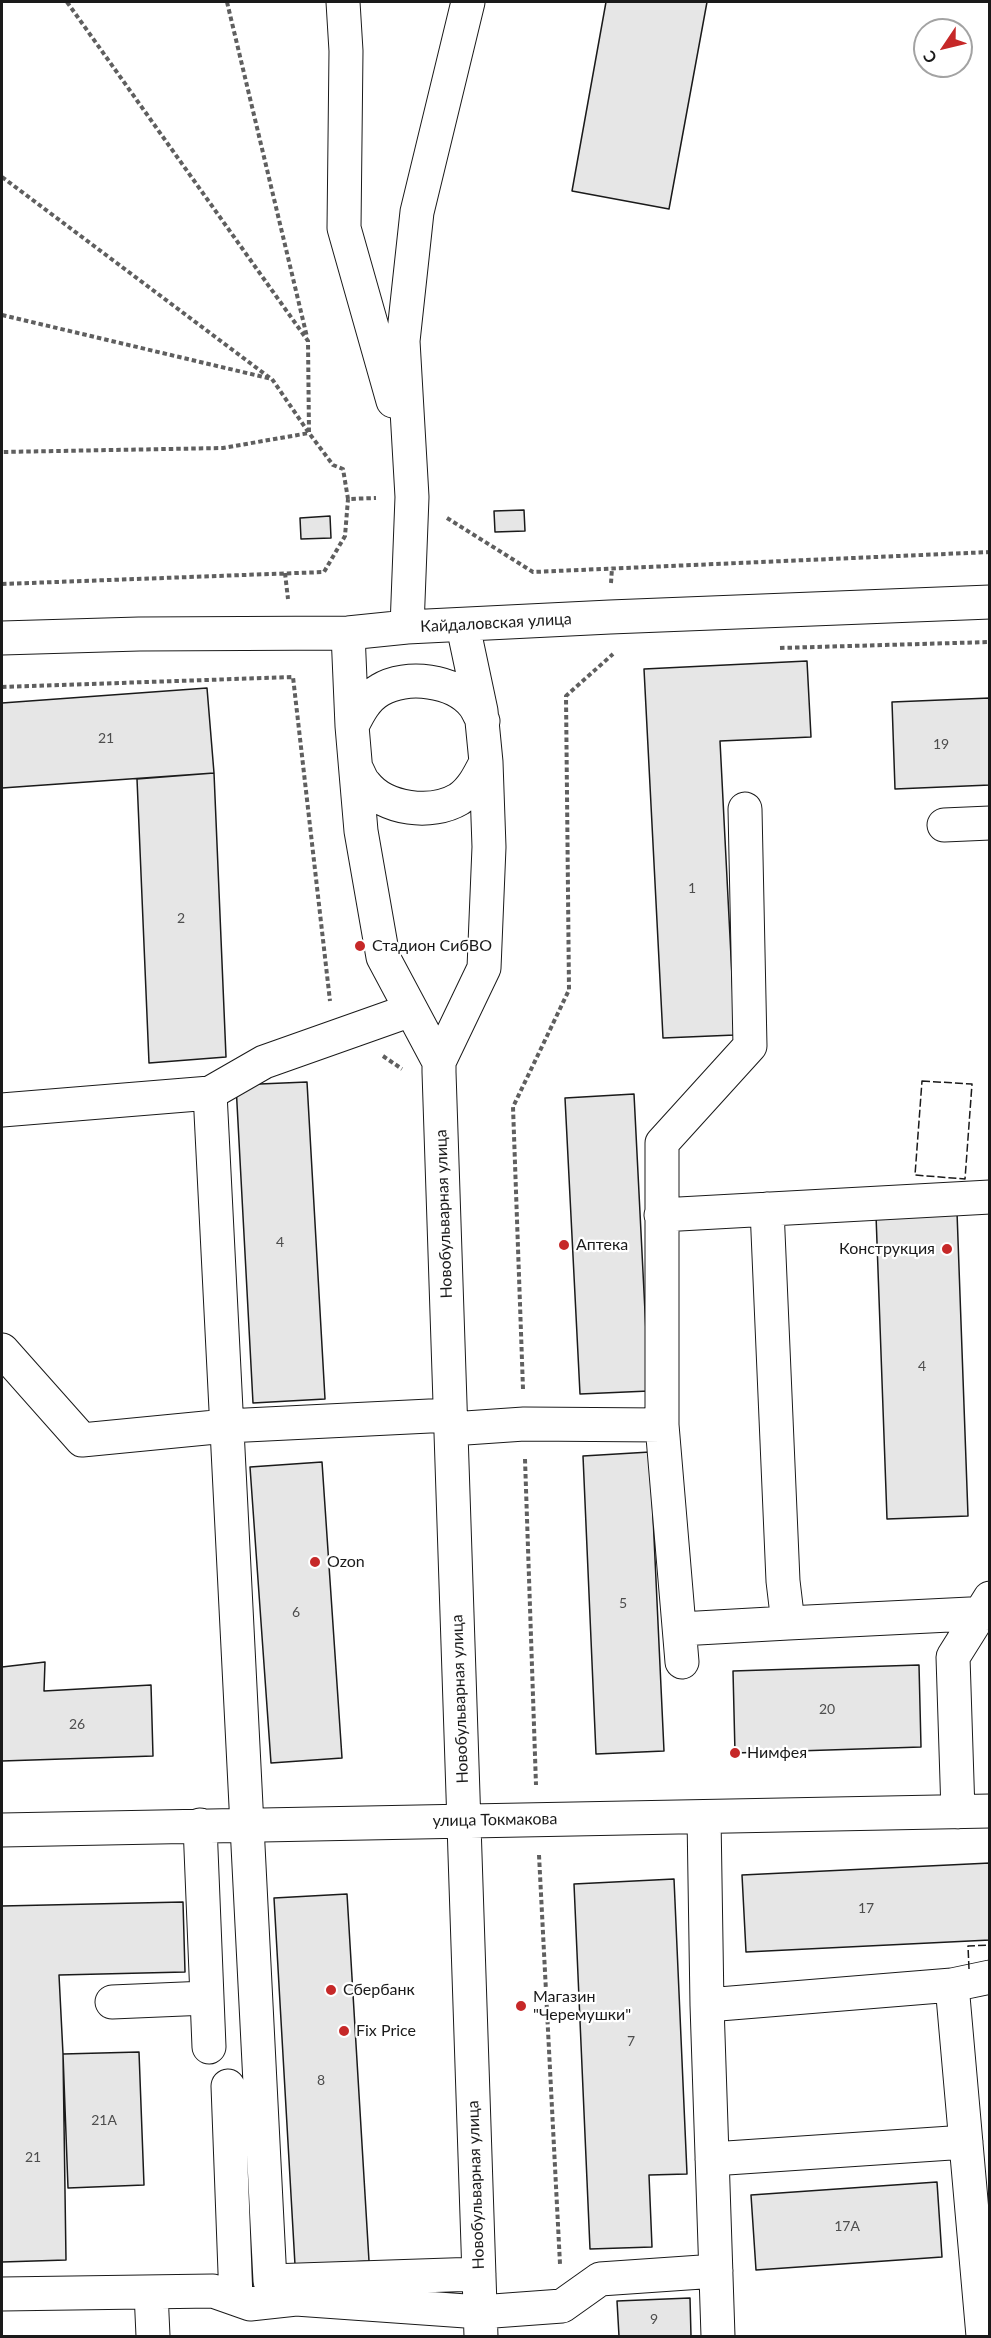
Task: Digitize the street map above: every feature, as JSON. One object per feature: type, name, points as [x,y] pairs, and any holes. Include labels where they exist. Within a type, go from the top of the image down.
[{"type":"street","points":[[343,2],[346,51],[344,228],[409,460]]},
{"type":"street","points":[[407,627],[411,497],[403,341],[417,212],[468,2]]},
{"type":"street","name":"Кайдаловская улица","points":[[2,638],[139,634],[348,633],[407,627],[610,617],[990,602]]},
{"type":"street","points":[[439,1062],[484,968],[489,847],[486,762],[483,721],[463,626]]},
{"type":"street","points":[[348,633],[352,726],[361,831],[384,957],[439,1062]]},
{"type":"street","points":[[352,726],[363,705],[380,690],[403,681],[429,681],[452,689],[473,703],[483,721]]},
{"type":"street","points":[[356,768],[365,785],[386,800],[410,808],[435,807],[459,799],[475,783],[486,762]]},
{"type":"street","points":[[682,1662],[662,1425],[662,1143],[750,1046],[745,809]]},
{"type":"street","points":[[944,825],[990,823]]},
{"type":"street","points":[[2,1110],[210,1093],[264,1062],[411,1010]]},
{"type":"street","name":"Новобульварная улица","points":[[439,1062],[481,2324]]},
{"type":"street","points":[[210,1093],[270,2281],[479,2274]]},
{"type":"street","points":[[662,1215],[990,1197]]},
{"type":"street","points":[[768,1209],[782,1569],[788,1623]]},
{"type":"street","points":[[2,1350],[82,1440],[226,1426],[450,1422],[662,1425]]},
{"type":"street","points":[[680,1629],[986,1609]]},
{"type":"street","points":[[974,1811],[953,1658],[986,1609]]},
{"type":"street","name":"улица Токмакова","points":[[2,1830],[974,1811]]},
{"type":"street","points":[[704,1817],[711,2159],[718,2337]]},
{"type":"street","points":[[200,1825],[209,2047]]},
{"type":"street","points":[[707,2005],[952,1985],[990,1977]]},
{"type":"street","points":[[952,1985],[983,2337]]},
{"type":"street","points":[[112,2002],[207,1998]]},
{"type":"street","points":[[228,2086],[236,2299]]},
{"type":"street","points":[[711,2159],[966,2142]]},
{"type":"street","points":[[2,2294],[213,2291],[250,2304],[296,2300],[481,2324],[562,2306],[600,2279],[716,2271]]},
{"type":"street","points":[[151,2292],[153,2337]]},
{"type":"path","points":[[67,2],[308,341]]},
{"type":"path","points":[[227,2],[308,341],[309,433]]},
{"type":"path","points":[[2,177],[272,379],[333,465],[343,469],[348,499],[345,536],[324,572],[2,584]]},
{"type":"path","points":[[2,315],[272,379]]},
{"type":"path","points":[[2,452],[223,448],[309,433]]},
{"type":"path","points":[[348,499],[411,497],[533,572],[990,552]]},
{"type":"path","points":[[777,649],[990,642]]},
{"type":"path","points":[[562,2306],[537,1819],[513,1107],[569,990],[566,696],[611,654],[623,653]]},
{"type":"path","points":[[2,687],[292,677],[332,1022],[403,1069],[403,1074]]},
{"type":"building","points":[[606,2],[707,2],[669,209],[572,191]]},
{"type":"building","points":[[524,510],[525,531],[495,532],[494,511]]},
{"type":"building","points":[[330,516],[331,538],[301,539],[300,518]]},
{"type":"building","points":[[807,661],[811,737],[720,741],[735,1035],[663,1038],[644,669]]},
{"type":"building","points":[[207,688],[214,773],[2,788],[2,703]]},
{"type":"building","points":[[990,698],[990,785],[895,789],[892,702]]},
{"type":"building","points":[[214,773],[226,1057],[149,1063],[137,779]]},
{"type":"building","points":[[307,1082],[325,1399],[253,1403],[236,1085]]},
{"type":"building","points":[[634,1094],[649,1391],[580,1394],[565,1098]]},
{"type":"building","points":[[957,1212],[968,1516],[887,1519],[876,1215]]},
{"type":"building","points":[[650,1452],[664,1751],[596,1754],[583,1456]]},
{"type":"building","points":[[322,1462],[342,1758],[271,1763],[250,1467]]},
{"type":"building","points":[[45,1662],[44,1691],[151,1685],[153,1756],[2,1761],[2,1667]]},
{"type":"building","points":[[919,1665],[921,1747],[735,1753],[733,1671]]},
{"type":"building","points":[[990,1863],[990,1940],[746,1952],[742,1875]]},
{"type":"building","points":[[674,1879],[687,2174],[649,2175],[652,2247],[590,2249],[574,1884]]},
{"type":"building","points":[[347,1894],[369,2261],[295,2265],[274,1898]]},
{"type":"building","points":[[183,1902],[185,1972],[59,1975],[63,2054],[66,2260],[2,2262],[2,1906]]},
{"type":"building","points":[[139,2052],[144,2185],[68,2188],[63,2054]]},
{"type":"building","points":[[937,2182],[942,2257],[756,2270],[751,2195]]},
{"type":"building","points":[[690,2298],[691,2336],[619,2336],[617,2301]]},
{"type":"fence","points":[[922,1081],[972,1084],[965,1179],[915,1175],[922,1081]]},
{"type":"fence","points":[[969,1969],[968,1946],[990,1945]]},
{"type":"place","name":"Стадион СибВО","points":[[360,946]]},
{"type":"place","name":"Аптека","points":[[564,1245]]},
{"type":"place","name":"Конструкция","points":[[947,1249]]},
{"type":"place","name":"Ozon","points":[[315,1562]]},
{"type":"place","name":"Нимфея","points":[[735,1753]]},
{"type":"place","name":"Сбербанк","points":[[331,1990]]},
{"type":"place","name":"Магазин \"Черемушки\"","points":[[521,2006]]},
{"type":"place","name":"Fix Price","points":[[344,2031]]}]
